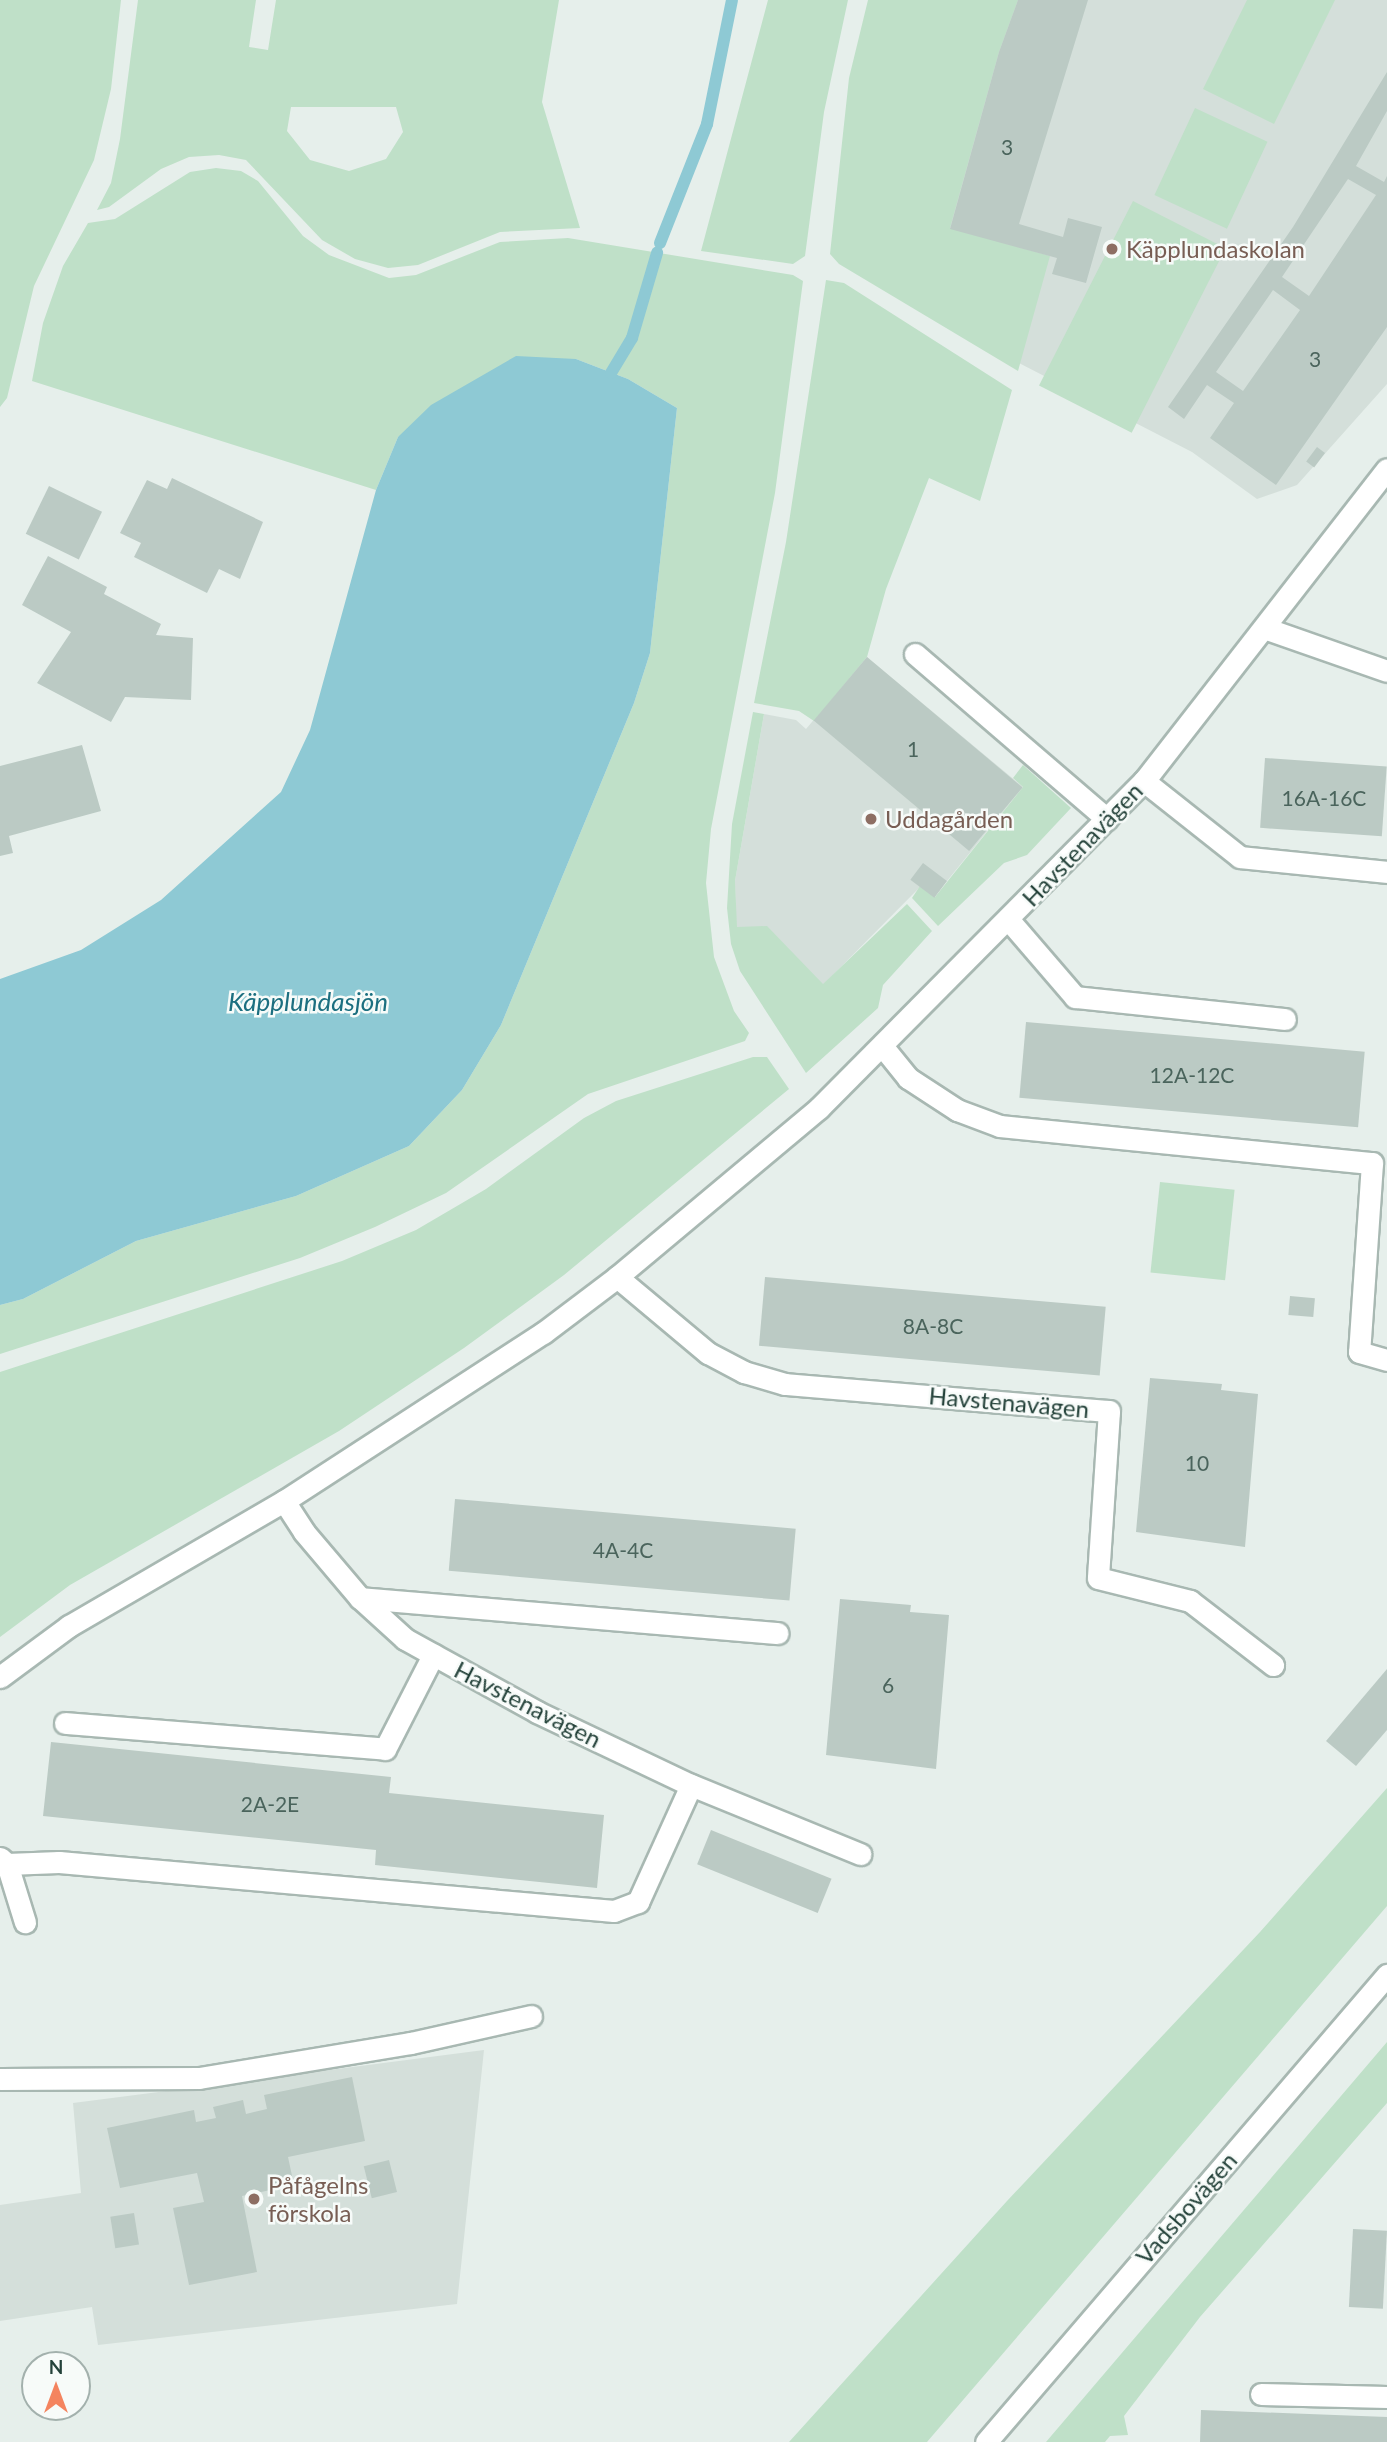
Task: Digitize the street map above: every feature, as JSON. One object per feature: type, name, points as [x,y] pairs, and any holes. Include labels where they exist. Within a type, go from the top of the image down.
[{"type":"street","name":"Havstenavägen","points":[[0,1677],[69,1626],[284,1501],[543,1333],[617,1278],[819,1108],[883,1047],[1144,781],[1268,628],[1387,469]]},
{"type":"street","points":[[1268,628],[1387,671]]},
{"type":"street","points":[[915,654],[1107,819]]},
{"type":"street","points":[[1144,781],[1240,857],[1387,872]]},
{"type":"street","points":[[1009,919],[1075,997],[1285,1019]]},
{"type":"street","points":[[883,1047],[908,1078],[957,1110],[1000,1126],[1372,1163],[1359,1352],[1387,1360]]},
{"type":"street","name":"Havstenavägen","points":[[617,1278],[708,1353],[744,1372],[785,1384],[1109,1411],[1098,1578],[1190,1601],[1273,1665]]},
{"type":"street","name":"Havstenavägen","points":[[284,1501],[303,1532],[360,1598],[405,1639],[537,1712],[691,1785],[860,1854]]},
{"type":"street","points":[[360,1598],[778,1633]]},
{"type":"street","points":[[65,1723],[385,1749],[433,1655]]},
{"type":"street","points":[[25,1922],[4,1861],[59,1862],[614,1911],[638,1902],[691,1785]]},
{"type":"street","name":"Vadsbovägen","points":[[986,2442],[1387,1975]]},
{"type":"street","points":[[0,2079],[199,2078],[411,2043],[531,2017]]},
{"type":"street","points":[[1261,2394],[1387,2397]]},
{"type":"shaded area","name":"Käpplundaskolan","points":[[872,0],[1387,0],[1387,384],[1297,485],[1257,499],[1192,452],[1007,357],[846,129]]},
{"type":"shaded area","name":"Uddagården","points":[[867,657],[1023,787],[934,897],[920,887],[823,985],[767,927],[736,927],[735,881],[764,714],[796,720],[806,729]]},
{"type":"shaded area","name":"Påfågelns förskola","points":[[484,2050],[457,2304],[98,2345],[92,2307],[0,2321],[0,2205],[81,2193],[73,2103]]},
{"type":"green space","points":[[0,0],[121,0],[111,89],[94,160],[34,286],[7,398],[0,407]]},
{"type":"green space","points":[[138,0],[256,0],[249,47],[268,50],[276,0],[559,0],[542,102],[580,228],[500,232],[418,265],[388,268],[355,259],[322,240],[246,160],[219,155],[189,157],[161,169],[109,207],[97,210],[111,183],[120,139]],"holes":[[[291,107],[396,107],[403,132],[386,159],[349,171],[310,160],[287,131]]]},
{"type":"green space","points":[[768,0],[848,0],[824,112],[805,256],[793,264],[701,251]]},
{"type":"green space","points":[[868,0],[1018,0],[999,52],[950,228],[1050,256],[1018,371],[839,264],[830,254],[849,78]]},
{"type":"green space","points":[[1247,0],[1335,0],[1274,124],[1203,89]]},
{"type":"green space","points":[[1195,108],[1268,142],[1227,229],[1154,195]]},
{"type":"green space","points":[[216,168],[241,171],[258,181],[303,236],[329,255],[389,278],[416,275],[500,242],[568,238],[793,275],[803,281],[775,493],[711,829],[706,883],[714,957],[734,1011],[749,1033],[745,1041],[588,1094],[446,1193],[375,1227],[300,1258],[0,1354],[0,1305],[23,1299],[136,1241],[296,1196],[409,1146],[462,1090],[501,1025],[634,703],[650,653],[677,408],[628,379],[576,359],[398,437],[376,490],[32,381],[43,323],[63,266],[88,223],[115,219],[190,172]]},
{"type":"green space","points":[[1133,201],[1226,248],[1132,433],[1039,385]]},
{"type":"green space","points":[[826,280],[844,283],[1012,390],[980,501],[929,478],[886,589],[867,657],[814,721],[799,711],[754,703],[786,542]]},
{"type":"green space","points":[[753,712],[764,714],[735,881],[737,927],[767,926],[823,984],[907,904],[932,931],[883,985],[878,1008],[806,1073],[740,971],[731,944],[727,908],[732,824]]},
{"type":"green space","points":[[1023,765],[1071,808],[1027,855],[1004,863],[938,926],[912,898],[920,886],[935,897],[1023,787],[1013,778]]},
{"type":"green space","points":[[753,1057],[767,1057],[789,1089],[564,1275],[464,1348],[339,1431],[70,1585],[0,1637],[0,1372],[342,1261],[416,1230],[486,1189],[584,1118],[616,1101]]},
{"type":"green space","points":[[1160,1182],[1235,1190],[1225,1280],[1150,1273]]},
{"type":"green space","points":[[1387,1788],[1387,1906],[927,2442],[789,2442],[1007,2201],[1260,1932]]},
{"type":"green space","points":[[1387,2042],[1387,2103],[1200,2317],[1124,2416],[1128,2435],[1110,2436],[1105,2442],[1046,2442]]},
{"type":"water","name":"Käpplundasjön","points":[[516,356],[576,359],[628,379],[677,408],[650,653],[634,703],[501,1025],[462,1090],[409,1146],[296,1196],[136,1241],[23,1299],[0,1305],[0,979],[81,950],[161,900],[281,792],[310,730],[376,490],[398,437],[431,405]]},
{"type":"building","points":[[1018,0],[1088,0],[1019,224],[1063,237],[1068,218],[1102,227],[1086,283],[1052,274],[1057,258],[950,229],[999,52]]},
{"type":"building","points":[[1387,72],[1387,111],[1356,166],[1384,182],[1387,176],[1387,327],[1276,485],[1210,438],[1234,403],[1207,385],[1184,419],[1168,407],[1293,227]],"holes":[[[1348,179],[1376,195],[1309,296],[1282,277]],[[1273,290],[1300,310],[1243,391],[1216,372]]]},
{"type":"building","points":[[1317,447],[1325,453],[1314,467],[1306,461]]},
{"type":"building","points":[[172,478],[263,522],[240,579],[219,569],[207,593],[134,557],[141,543],[120,533],[147,480],[167,489]]},
{"type":"building","points":[[49,486],[102,512],[79,559],[26,534]]},
{"type":"building","points":[[48,556],[107,587],[104,594],[161,624],[156,635],[193,638],[191,700],[125,697],[111,722],[37,683],[71,632],[22,605]]},
{"type":"building","points":[[867,657],[1023,787],[969,851],[814,721]]},
{"type":"building","points":[[82,745],[101,811],[9,836],[13,853],[0,856],[0,766]]},
{"type":"building","points":[[1265,758],[1387,767],[1382,836],[1260,828]]},
{"type":"building","points":[[923,863],[947,881],[934,898],[910,880]]},
{"type":"building","points":[[1026,1022],[1365,1052],[1358,1127],[1019,1098]]},
{"type":"building","points":[[765,1277],[1106,1307],[1100,1376],[759,1346]]},
{"type":"building","points":[[1290,1296],[1315,1298],[1313,1317],[1288,1315]]},
{"type":"building","points":[[1150,1378],[1222,1384],[1221,1390],[1258,1394],[1245,1547],[1136,1532]]},
{"type":"building","points":[[455,1499],[796,1529],[789,1601],[449,1571]]},
{"type":"building","points":[[840,1599],[911,1605],[910,1612],[949,1615],[936,1769],[826,1755]]},
{"type":"building","points":[[1387,1669],[1387,1730],[1356,1766],[1326,1741]]},
{"type":"building","points":[[51,1742],[391,1777],[389,1793],[604,1815],[597,1888],[375,1865],[376,1850],[43,1816]]},
{"type":"building","points":[[711,1830],[832,1879],[818,1913],[697,1864]]},
{"type":"building","points":[[352,2077],[365,2141],[288,2157],[294,2185],[242,2196],[257,2272],[189,2285],[173,2208],[204,2202],[197,2173],[120,2188],[107,2128],[194,2110],[196,2122],[216,2118],[213,2107],[243,2100],[246,2114],[267,2109],[264,2095]]},
{"type":"building","points":[[389,2160],[397,2192],[372,2198],[364,2166]]},
{"type":"building","points":[[134,2213],[139,2245],[115,2248],[110,2217]]},
{"type":"building","points":[[1353,2229],[1387,2231],[1383,2309],[1349,2307]]},
{"type":"building","points":[[1201,2410],[1387,2417],[1387,2442],[1200,2442]]},
{"type":"waterway","points":[[660,243],[707,124],[732,0]]},
{"type":"waterway","points":[[611,373],[632,338],[657,253]]},
{"type":"place","name":"Käpplundaskolan","points":[[1112,249]]},
{"type":"place","name":"Uddagården","points":[[871,819]]},
{"type":"place","name":"Påfågelns förskola","points":[[254,2199]]}]
